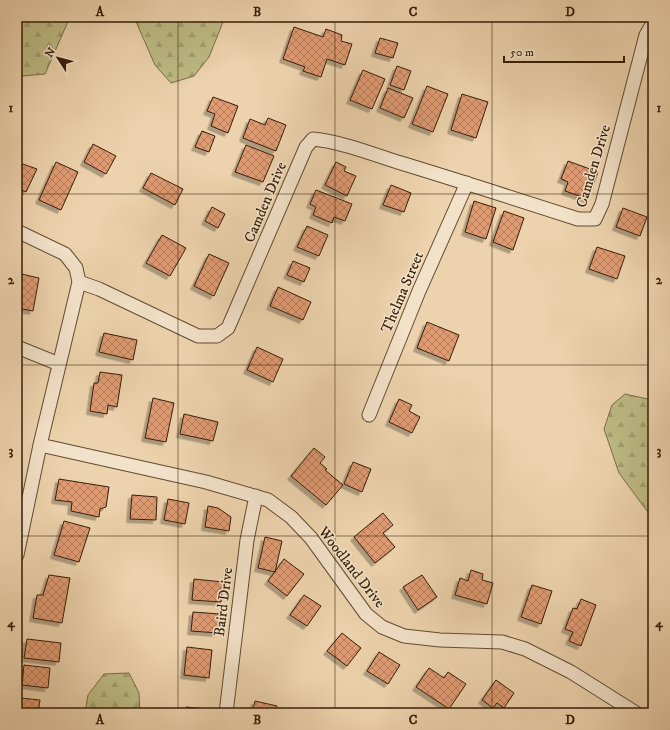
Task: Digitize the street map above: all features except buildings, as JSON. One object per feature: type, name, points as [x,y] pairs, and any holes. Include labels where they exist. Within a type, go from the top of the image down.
[{"type":"street","name":"Camden Drive","points":[[79,282],[99,288],[198,336],[217,336],[228,328],[306,147],[312,139],[326,140],[578,219],[595,219],[602,204],[646,36],[653,23]]},
{"type":"street","name":"Thelma Street","points":[[369,415],[419,291],[467,183]]},
{"type":"street","points":[[17,231],[64,254],[76,268],[79,282],[40,445],[17,555]]},
{"type":"street","points":[[17,347],[59,364]]},
{"type":"street","name":"Woodland Drive","points":[[40,445],[206,482],[268,500],[291,517],[311,538],[366,614],[382,627],[404,636],[440,640],[502,642],[525,649],[571,672],[636,713]]},
{"type":"street","name":"Baird Drive","points":[[226,713],[247,540],[256,496]]},
{"type":"green space","points":[[17,17],[70,17],[45,74],[22,76],[17,68]]},
{"type":"green space","points":[[134,17],[225,17],[209,57],[194,76],[171,83],[155,65]]},
{"type":"green space","points":[[625,394],[652,400],[653,402],[653,519],[619,473],[604,429],[612,405]]},
{"type":"green space","points":[[129,673],[139,693],[140,713],[85,713],[88,695],[104,674]]}]
